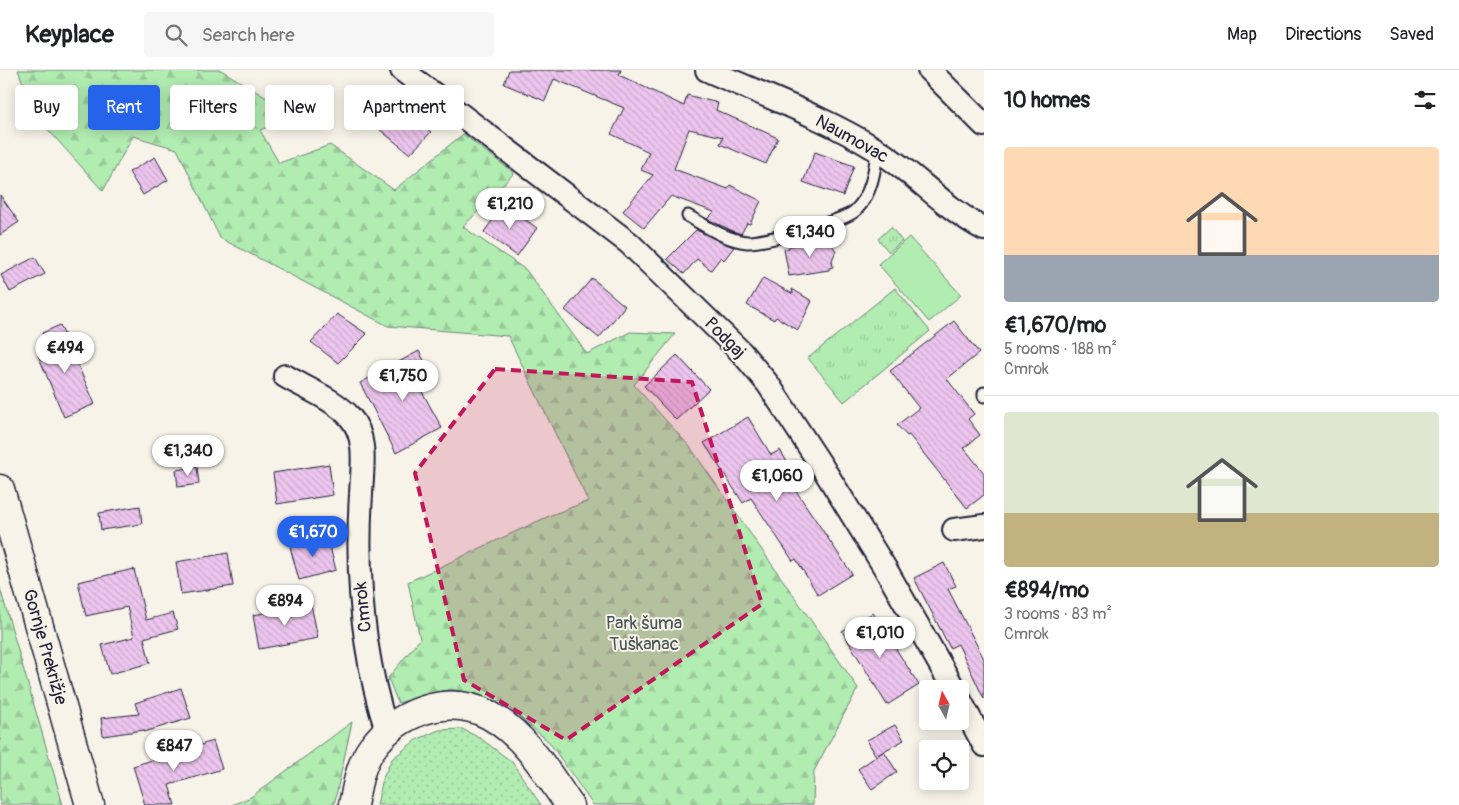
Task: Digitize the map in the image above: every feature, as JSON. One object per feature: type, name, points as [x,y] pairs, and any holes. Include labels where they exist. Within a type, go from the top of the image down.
[{"type":"street","name":"Podgaj","points":[[402,70],[629,243],[742,353],[768,384],[823,468],[883,565],[949,680]]},
{"type":"street","name":"Naumovac","points":[[707,70],[841,130],[877,150],[954,211],[984,229]]},
{"type":"street","points":[[938,74],[984,125]]},
{"type":"street","name":"Cmrok","points":[[285,376],[332,403],[350,417],[360,437],[364,453],[359,535],[361,612],[378,702],[388,731]]},
{"type":"street","name":"Gornje Prekrižje","points":[[0,489],[90,805]]},
{"type":"street","points":[[954,530],[984,526]]},
{"type":"street","points":[[353,805],[361,770],[371,749],[388,731],[409,716],[438,705],[464,707],[489,715],[509,729],[535,754],[569,805]]},
{"type":"street","points":[[969,717],[984,745]]},
{"type":"lane","points":[[688,216],[730,239],[749,242],[807,230],[841,219],[856,211],[866,194],[874,176],[877,150]]},
{"type":"highlighted area","points":[[495,369],[692,382],[762,604],[566,740],[464,680],[415,473]]},
{"type":"green space","name":"Park šuma Tuškanac","points":[[18,70],[221,70],[245,85],[170,85],[170,130],[255,130],[255,91],[265,97],[265,128],[260,130],[279,163],[330,145],[394,190],[463,134],[514,173],[463,227],[526,270],[587,354],[630,332],[675,334],[634,385],[690,447],[858,688],[814,771],[813,805],[593,805],[549,742],[502,702],[451,689],[398,703],[388,678],[420,639],[408,582],[549,516],[588,501],[508,336],[388,326],[220,238],[177,149],[133,136],[103,191],[48,130],[78,130],[78,85],[24,85]]},
{"type":"green space","points":[[891,227],[902,241],[889,252],[878,239]]},
{"type":"green space","points":[[909,237],[961,295],[929,322],[878,264]]},
{"type":"green space","points":[[895,288],[930,331],[844,402],[808,358]]},
{"type":"green space","points":[[0,588],[63,805],[0,805]]},
{"type":"green space","points":[[352,722],[334,805],[232,805],[251,797]]},
{"type":"green space","points":[[462,729],[480,738],[512,762],[541,805],[377,805],[383,778],[392,759],[416,740],[439,730]]},
{"type":"building","points":[[509,70],[621,70],[619,75],[684,106],[687,95],[718,103],[716,110],[778,138],[766,164],[720,144],[723,137],[689,129],[674,169],[728,189],[730,185],[761,201],[750,224],[747,223],[741,234],[707,219],[714,212],[671,196],[644,228],[623,211],[653,175],[641,170],[649,152],[611,134],[624,108],[554,79],[545,101],[504,84]]},
{"type":"building","points":[[380,130],[429,130],[431,132],[410,154]]},
{"type":"building","points":[[815,152],[854,166],[843,196],[803,182]]},
{"type":"building","points":[[155,157],[168,180],[143,195],[129,172]]},
{"type":"building","points":[[0,195],[19,222],[0,235]]},
{"type":"building","points":[[504,204],[537,228],[517,256],[484,232]]},
{"type":"building","points":[[696,230],[734,247],[724,260],[721,257],[711,270],[697,259],[684,274],[667,259]]},
{"type":"building","points":[[829,240],[836,251],[832,260],[833,267],[829,268],[829,270],[789,276],[784,249],[789,248],[789,246]]},
{"type":"building","points":[[35,257],[45,274],[10,292],[1,275]]},
{"type":"building","points":[[592,278],[625,306],[599,338],[565,310]]},
{"type":"building","points":[[763,278],[793,294],[792,289],[812,301],[798,330],[776,317],[774,320],[747,305]]},
{"type":"building","points":[[337,314],[367,334],[338,363],[311,342]]},
{"type":"building","points":[[954,321],[979,353],[947,379],[974,414],[968,419],[980,435],[964,448],[984,473],[984,495],[967,508],[909,435],[907,436],[897,425],[919,408],[890,371]]},
{"type":"building","points":[[60,325],[95,404],[64,417],[38,355],[50,350],[42,333]]},
{"type":"building","points":[[419,351],[434,380],[420,388],[442,428],[396,453],[360,383]]},
{"type":"building","points":[[677,355],[709,389],[676,420],[644,386]]},
{"type":"building","points":[[748,417],[771,455],[780,450],[793,472],[786,476],[852,574],[818,595],[796,559],[793,561],[751,498],[743,503],[704,443]]},
{"type":"building","points":[[329,464],[333,495],[277,504],[273,473]]},
{"type":"building","points":[[197,467],[199,484],[178,487],[176,470]]},
{"type":"building","points":[[140,506],[142,524],[101,530],[99,513]]},
{"type":"building","points":[[327,536],[336,570],[299,580],[290,547]]},
{"type":"building","points":[[228,553],[233,586],[181,594],[176,562]]},
{"type":"building","points":[[944,563],[956,586],[948,589],[984,659],[984,699],[958,644],[950,648],[914,578]]},
{"type":"building","points":[[134,569],[146,620],[173,613],[178,629],[144,638],[150,663],[110,674],[102,645],[134,637],[127,607],[86,616],[78,582]]},
{"type":"building","points":[[311,604],[318,638],[259,649],[253,615]]},
{"type":"building","points":[[873,613],[919,685],[887,705],[842,631]]},
{"type":"building","points":[[181,688],[191,718],[144,732],[144,730],[103,736],[101,718],[139,714],[135,703]]},
{"type":"building","points":[[895,725],[904,740],[876,756],[867,740]]},
{"type":"building","points":[[213,741],[222,769],[169,785],[175,805],[145,805],[133,766]]},
{"type":"building","points":[[884,751],[897,772],[872,789],[858,769]]}]
